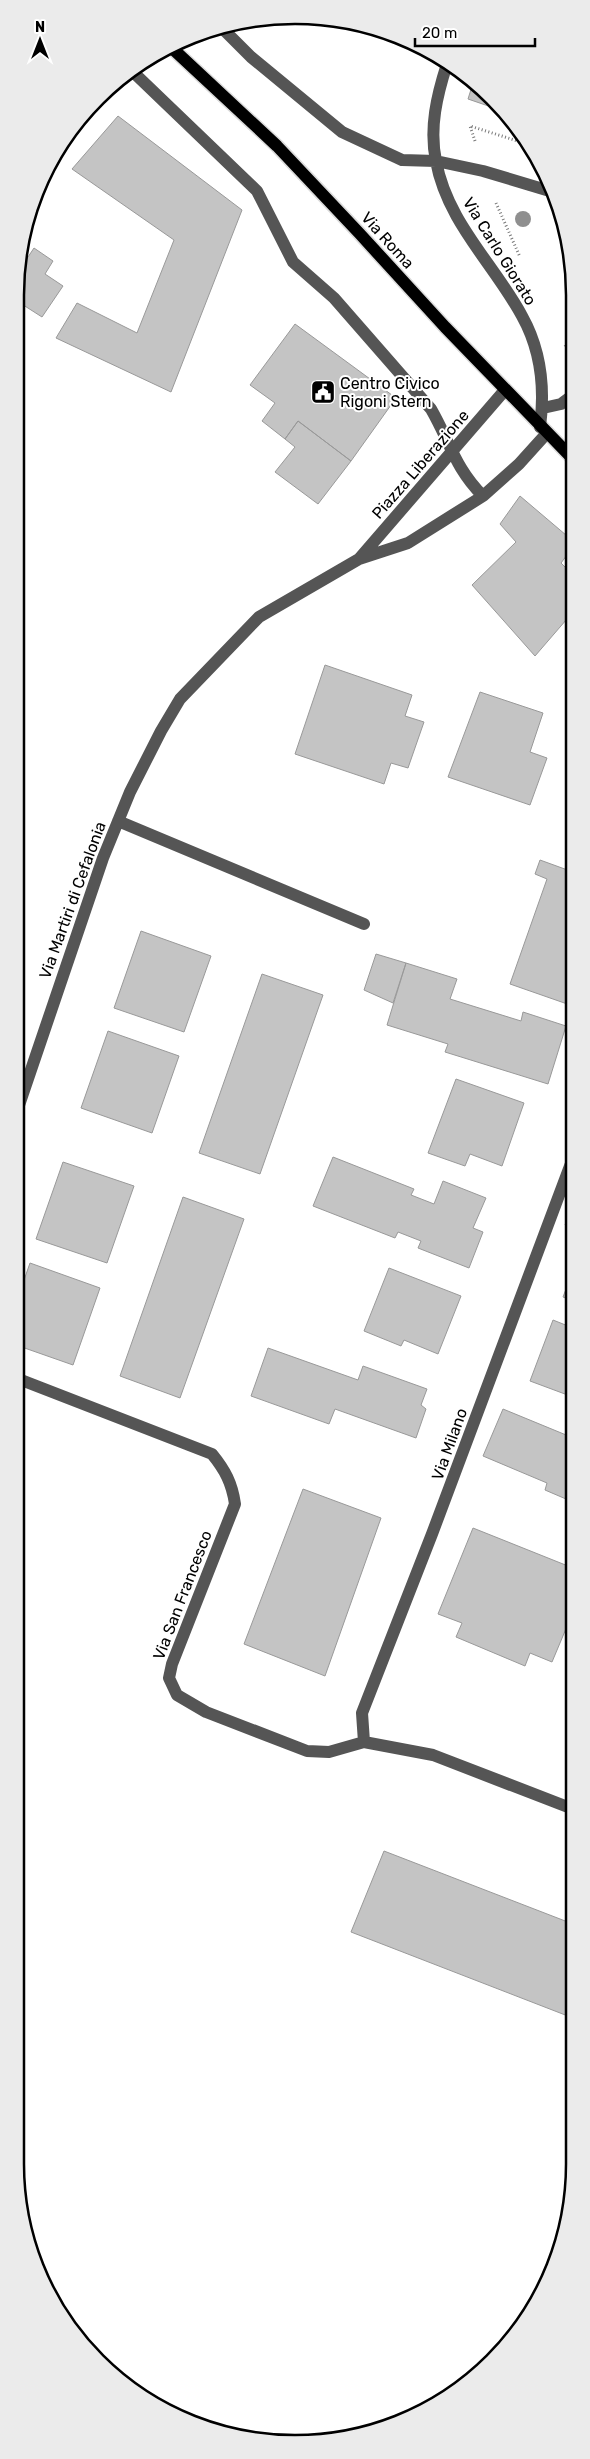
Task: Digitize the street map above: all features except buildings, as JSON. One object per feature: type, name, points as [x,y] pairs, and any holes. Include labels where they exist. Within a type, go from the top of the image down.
[{"type":"main road","name":"Via Roma","points":[[176,52],[277,146],[505,390],[566,452]]},
{"type":"street","points":[[227,33],[251,57],[342,132],[402,160],[436,161],[483,171],[546,190]]},
{"type":"street","name":"Via Carlo Giorato","points":[[446,69],[433,119],[436,161],[454,213],[525,323],[538,360],[543,386],[543,430]]},
{"type":"street","points":[[136,75],[257,191],[293,262],[334,298],[431,409],[443,430],[460,469],[483,496]]},
{"type":"street","name":"Piazza Liberazione","points":[[360,559],[505,390]]},
{"type":"street","points":[[543,408],[561,404],[566,400]]},
{"type":"street","name":"Piazza Liberazione","points":[[161,731],[180,699],[259,617],[360,559],[408,543],[483,496],[519,464],[543,430]]},
{"type":"street","name":"Via Martiri di Cefalonia","points":[[24,1090],[51,1007],[118,821],[161,731]]},
{"type":"street","points":[[118,821],[364,924]]},
{"type":"street","name":"Via Milano","points":[[364,1742],[362,1713],[432,1534],[566,1177]]},
{"type":"street","name":"Via San Francesco","points":[[24,1381],[212,1454],[227,1472],[233,1488],[235,1504],[172,1664],[169,1678],[177,1695],[206,1712],[307,1751],[329,1752],[364,1742],[433,1755],[566,1806]]},
{"type":"path","points":[[519,141],[470,126],[483,171],[507,233],[520,258]]},
{"type":"path","points":[[564,343],[566,347]]},
{"type":"place","name":"Centro Civico Rigoni Stern","points":[[323,392]]}]
